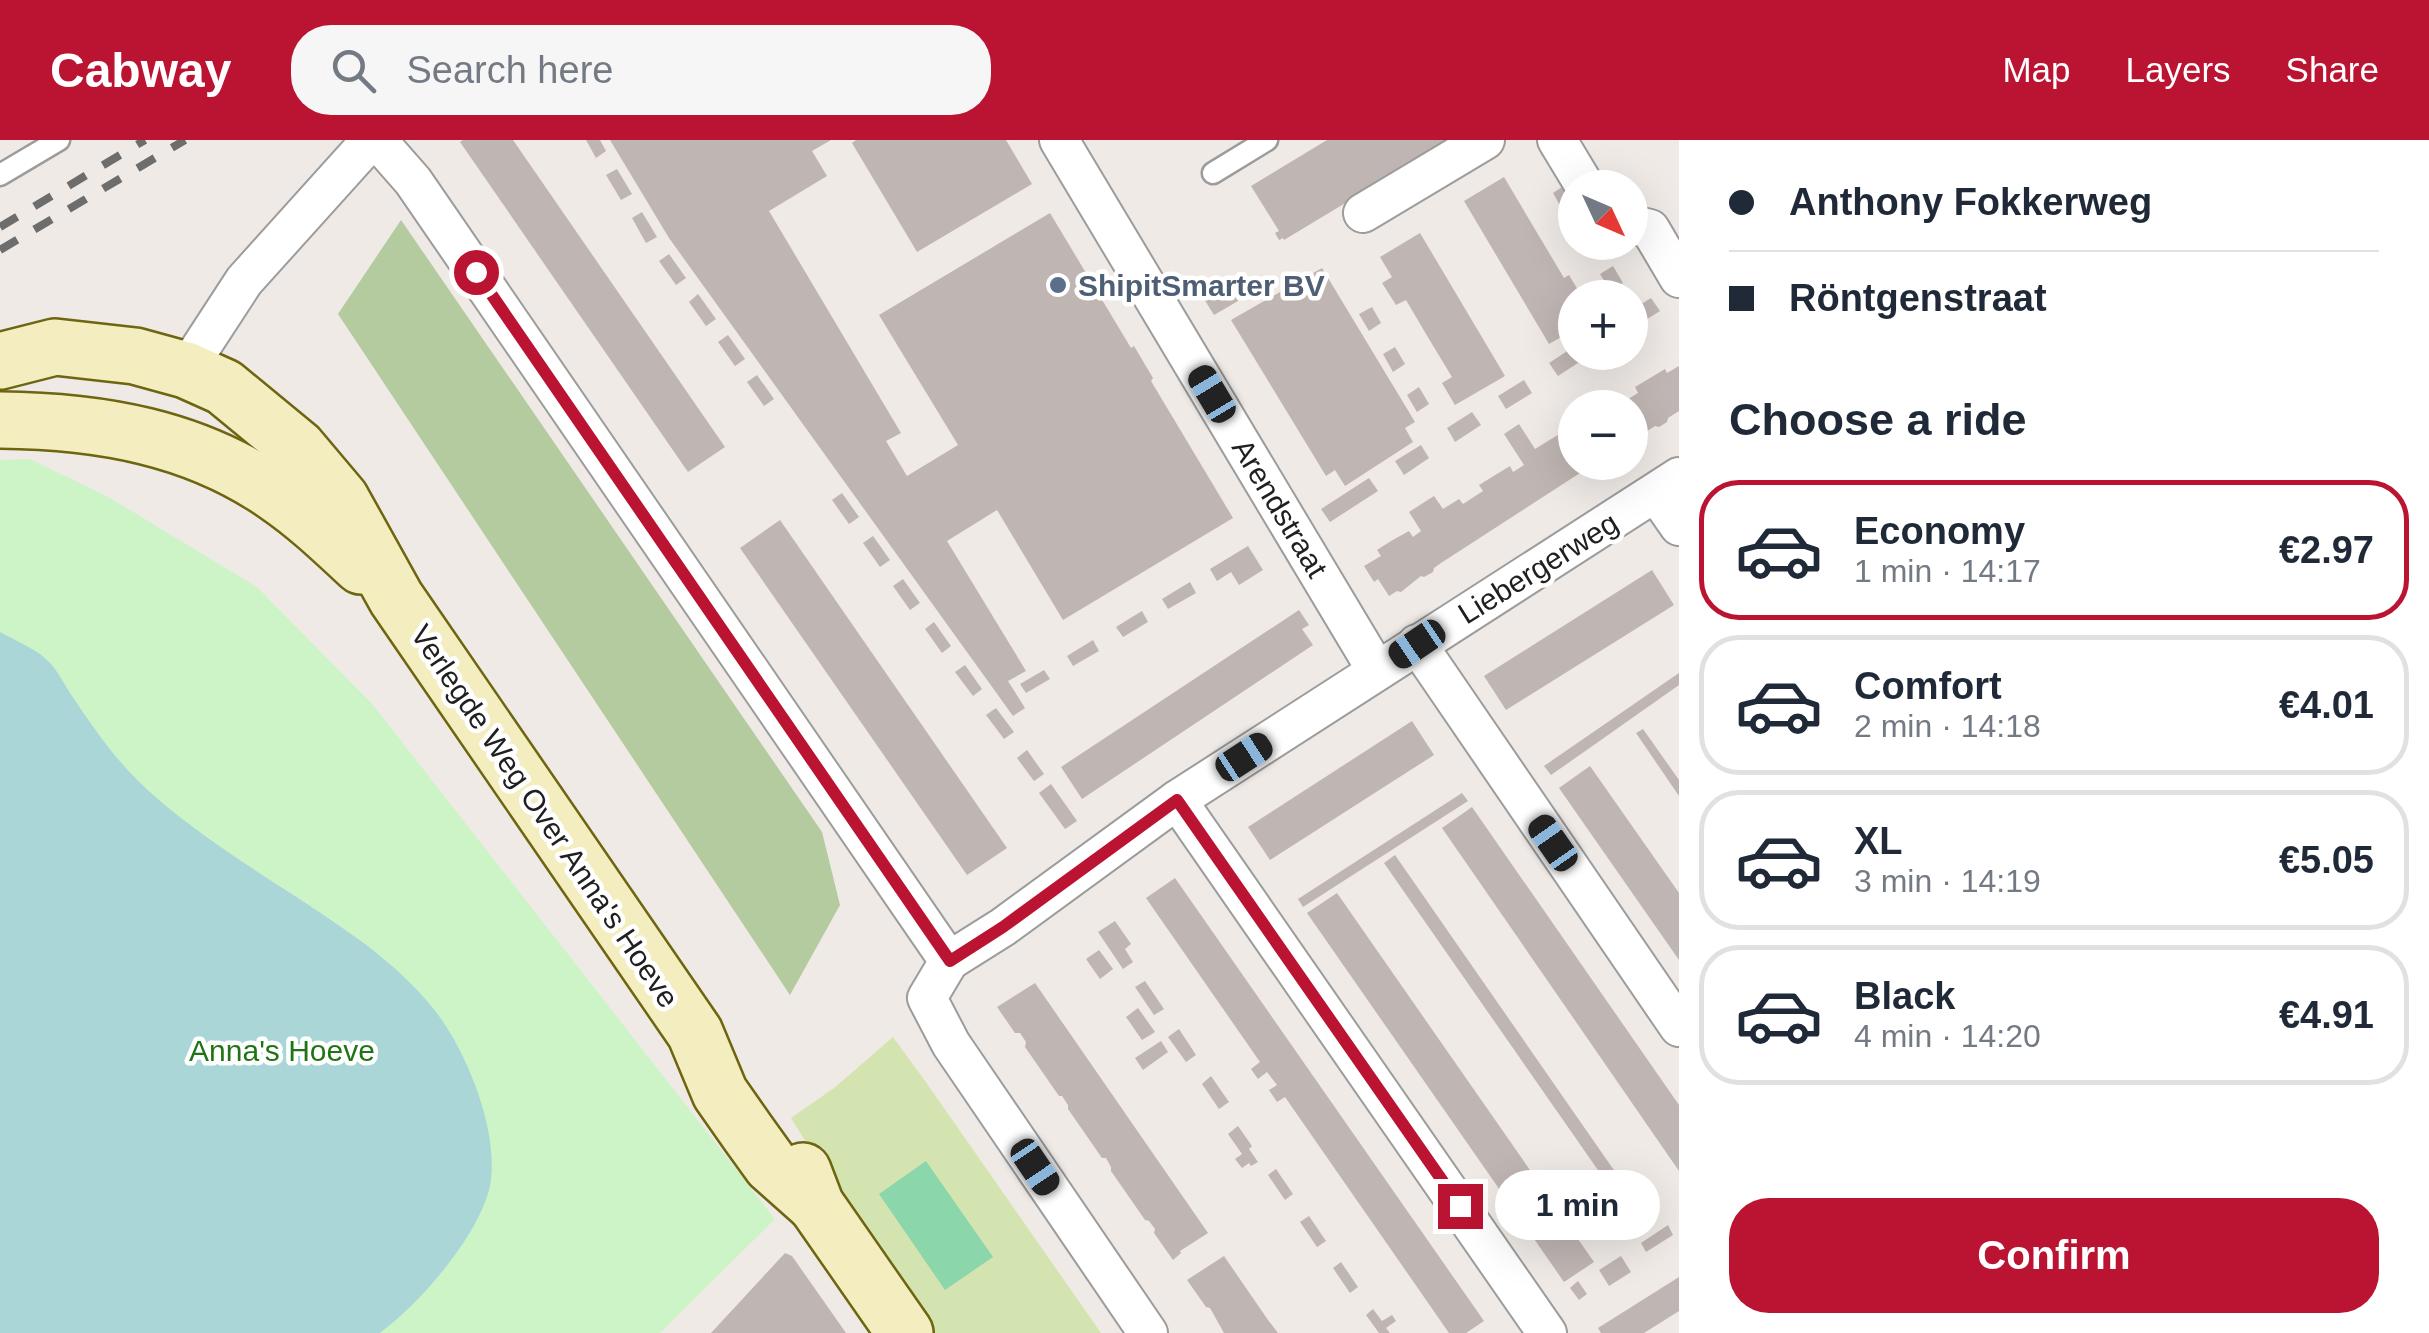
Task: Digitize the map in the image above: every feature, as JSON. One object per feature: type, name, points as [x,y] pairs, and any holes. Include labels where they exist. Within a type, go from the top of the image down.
[{"type":"main road","name":"Verlegde Weg Over Anna's Hoeve","points":[[0,361],[55,347],[160,363],[224,388],[298,448],[341,499],[396,598],[695,1033],[743,1074],[773,1115],[794,1149],[816,1205],[905,1333]]},
{"type":"main road","points":[[108,428],[98,412],[95,392],[108,370],[160,363]]},
{"type":"main road","points":[[214,458],[236,446],[246,433],[249,418],[243,402]]},
{"type":"main road","name":"Verlegde Weg Over Anna's Hoeve","points":[[0,420],[50,420],[108,428],[166,440],[214,458],[303,514],[396,598]]},
{"type":"street","points":[[160,363],[244,281],[374,140],[413,180],[950,961],[927,998],[951,1044],[1148,1333]]},
{"type":"street","name":"Arendstraat","points":[[1059,140],[1377,671]]},
{"type":"street","points":[[1363,213],[1485,140]]},
{"type":"street","points":[[1557,140],[1575,170]]},
{"type":"street","points":[[1648,228],[1679,278]]},
{"type":"street","points":[[1668,485],[1679,526]]},
{"type":"street","name":"Liebergerweg","points":[[950,961],[1177,800],[1668,485]]},
{"type":"street","points":[[1417,644],[1679,1026]]},
{"type":"street","points":[[1177,800],[1547,1333]]},
{"type":"lane","points":[[0,175],[59,140]]},
{"type":"lane","points":[[1214,173],[1267,140]]},
{"type":"green space","points":[[401,220],[822,832],[840,905],[790,995],[338,314]]},
{"type":"green space","name":"Anna's Hoeve","points":[[30,459],[110,498],[257,587],[373,705],[775,1219],[660,1333],[0,1333],[0,460]]},
{"type":"green space","points":[[893,1037],[1101,1333],[925,1333],[791,1118],[834,1088]]},
{"type":"green space","points":[[926,1161],[993,1257],[945,1290],[879,1194]]},
{"type":"water","points":[[0,632],[51,664],[102,738],[146,788],[209,839],[384,959],[429,1003],[460,1050],[479,1097],[491,1146],[489,1190],[472,1229],[445,1269],[380,1333],[0,1333]]},
{"type":"building","points":[[513,140],[725,447],[688,472],[460,142]]},
{"type":"building","points":[[586,140],[600,140],[606,151],[596,158]]},
{"type":"building","points":[[610,140],[831,140],[812,151],[827,176],[769,211],[901,433],[886,441],[907,476],[958,445],[879,315],[1050,213],[1131,348],[1134,346],[1233,518],[1063,620],[997,510],[947,541],[1026,671],[1008,681],[1025,708],[1013,716],[669,238]]},
{"type":"building","points":[[1006,140],[1032,184],[917,252],[852,143]]},
{"type":"building","points":[[1327,140],[1450,140],[1279,240],[1275,233],[1279,231],[1251,186]]},
{"type":"building","points":[[617,169],[632,194],[621,200],[606,175]]},
{"type":"building","points":[[1504,177],[1564,278],[1569,275],[1572,280],[1558,280],[1558,339],[1549,344],[1464,201]]},
{"type":"building","points":[[642,212],[657,237],[646,243],[632,218]]},
{"type":"building","points":[[1420,233],[1505,376],[1455,405],[1442,383],[1452,377],[1406,300],[1396,305],[1382,283],[1392,277],[1380,257]]},
{"type":"building","points":[[669,254],[686,278],[676,285],[659,261]]},
{"type":"building","points":[[1613,266],[1621,280],[1604,280],[1600,274]]},
{"type":"building","points":[[1322,268],[1415,422],[1405,428],[1413,442],[1345,486],[1335,470],[1326,476],[1231,320]]},
{"type":"building","points":[[1228,285],[1238,301],[1214,315],[1204,299]]},
{"type":"building","points":[[698,294],[716,319],[706,326],[689,302]]},
{"type":"building","points":[[1651,298],[1660,311],[1648,319]]},
{"type":"building","points":[[1372,307],[1381,323],[1369,331],[1359,314]]},
{"type":"building","points":[[728,335],[745,359],[735,366],[718,342]]},
{"type":"building","points":[[1395,347],[1405,364],[1393,372],[1383,354]]},
{"type":"building","points":[[1558,357],[1558,370],[1567,370],[1558,376],[1549,363]]},
{"type":"building","points":[[1679,366],[1679,411],[1648,430],[1648,390],[1635,387],[1665,369],[1667,373]]},
{"type":"building","points":[[757,375],[774,399],[764,406],[747,382]]},
{"type":"building","points":[[1524,380],[1532,393],[1506,409],[1498,396]]},
{"type":"building","points":[[1419,387],[1429,404],[1417,412],[1407,395]]},
{"type":"building","points":[[1472,412],[1481,425],[1455,442],[1447,428]]},
{"type":"building","points":[[1519,424],[1535,449],[1558,435],[1558,480],[1569,480],[1433,572],[1389,596],[1364,566],[1381,556],[1377,550],[1391,541],[1409,531],[1413,537],[1421,531],[1409,512],[1434,496],[1443,509],[1459,499],[1463,504],[1483,491],[1479,485],[1510,466],[1513,472],[1524,465],[1504,434]]},
{"type":"building","points":[[1421,445],[1429,458],[1404,475],[1395,461]]},
{"type":"building","points":[[1369,478],[1378,491],[1330,522],[1321,509]]},
{"type":"building","points":[[842,493],[859,517],[849,524],[832,500]]},
{"type":"building","points":[[780,520],[1007,848],[967,875],[740,548]]},
{"type":"building","points":[[873,536],[890,560],[880,567],[863,543]]},
{"type":"building","points":[[1248,546],[1263,570],[1239,585],[1231,572],[1217,581],[1210,569]]},
{"type":"building","points":[[1652,570],[1674,605],[1506,710],[1484,676]]},
{"type":"building","points":[[903,579],[920,603],[910,610],[893,586]]},
{"type":"building","points":[[1190,582],[1196,593],[1168,609],[1162,599]]},
{"type":"building","points":[[1299,610],[1309,625],[1302,629],[1313,645],[1082,799],[1061,767]]},
{"type":"building","points":[[1142,611],[1148,622],[1123,637],[1116,627]]},
{"type":"building","points":[[934,622],[951,646],[942,653],[925,629]]},
{"type":"building","points":[[1093,640],[1099,651],[1073,666],[1067,656]]},
{"type":"building","points":[[965,665],[982,689],[973,696],[955,672]]},
{"type":"building","points":[[1044,670],[1050,679],[1026,693],[1020,684]]},
{"type":"building","points":[[1679,673],[1679,685],[1551,775],[1544,766]]},
{"type":"building","points":[[996,708],[1014,732],[1004,739],[986,715]]},
{"type":"building","points":[[1412,721],[1434,755],[1270,860],[1248,827]]},
{"type":"building","points":[[1643,729],[1679,780],[1679,796],[1636,733]]},
{"type":"building","points":[[1027,750],[1044,774],[1034,781],[1017,758]]},
{"type":"building","points":[[1590,766],[1679,893],[1679,960],[1559,788]]},
{"type":"building","points":[[1051,784],[1077,821],[1065,829],[1039,793]]},
{"type":"building","points":[[1462,793],[1468,801],[1303,907],[1298,899]]},
{"type":"building","points":[[1472,807],[1679,1105],[1679,1171],[1442,828]]},
{"type":"building","points":[[1395,855],[1650,1222],[1639,1229],[1384,863]]},
{"type":"building","points":[[1175,878],[1484,1321],[1466,1333],[1449,1333],[1285,1097],[1277,1102],[1269,1090],[1277,1085],[1267,1072],[1258,1079],[1251,1069],[1260,1062],[1146,898]]},
{"type":"building","points":[[1337,893],[1594,1262],[1564,1282],[1307,913]]},
{"type":"building","points":[[1115,921],[1131,944],[1125,949],[1133,962],[1123,969],[1098,932]]},
{"type":"building","points":[[1099,950],[1113,969],[1100,979],[1086,959]]},
{"type":"building","points":[[1145,981],[1164,1009],[1154,1015],[1135,987]]},
{"type":"building","points":[[1035,983],[1208,1233],[1173,1260],[1106,1158],[1102,1158],[1025,1047],[1020,1033],[1015,1033],[997,1007]]},
{"type":"building","points":[[1138,1008],[1155,1032],[1142,1040],[1126,1017]]},
{"type":"building","points":[[1179,1029],[1196,1055],[1186,1062],[1168,1037]]},
{"type":"building","points":[[1161,1041],[1168,1052],[1143,1070],[1135,1058]]},
{"type":"building","points":[[1211,1076],[1229,1102],[1219,1109],[1202,1084]]},
{"type":"building","points":[[1238,1126],[1258,1162],[1242,1168],[1235,1159],[1242,1154],[1228,1134]]},
{"type":"building","points":[[1276,1169],[1293,1194],[1285,1200],[1268,1175]]},
{"type":"building","points":[[1309,1216],[1326,1241],[1317,1247],[1300,1222]]},
{"type":"building","points":[[1668,1225],[1673,1235],[1646,1252],[1641,1243]]},
{"type":"building","points":[[785,1253],[792,1256],[846,1333],[711,1333]]},
{"type":"building","points":[[1224,1256],[1278,1333],[1224,1333],[1187,1280]]},
{"type":"building","points":[[1621,1256],[1631,1272],[1609,1286],[1599,1270]]},
{"type":"building","points":[[1341,1262],[1358,1287],[1350,1293],[1333,1268]]},
{"type":"building","points":[[1679,1277],[1679,1311],[1644,1333],[1601,1333],[1598,1328]]},
{"type":"building","points":[[1578,1281],[1587,1294],[1579,1300],[1570,1288]]},
{"type":"building","points":[[1373,1309],[1382,1321],[1392,1315],[1396,1321],[1386,1328],[1390,1333],[1379,1333],[1366,1315]]},
{"type":"railway","points":[[0,227],[145,140]]},
{"type":"railway","points":[[0,250],[185,140]]},
{"type":"place","name":"ShipitSmarter BV","points":[[1058,285]]},
{"type":"route","points":[[476,272],[950,961],[1177,800],[1460,1206]]}]
